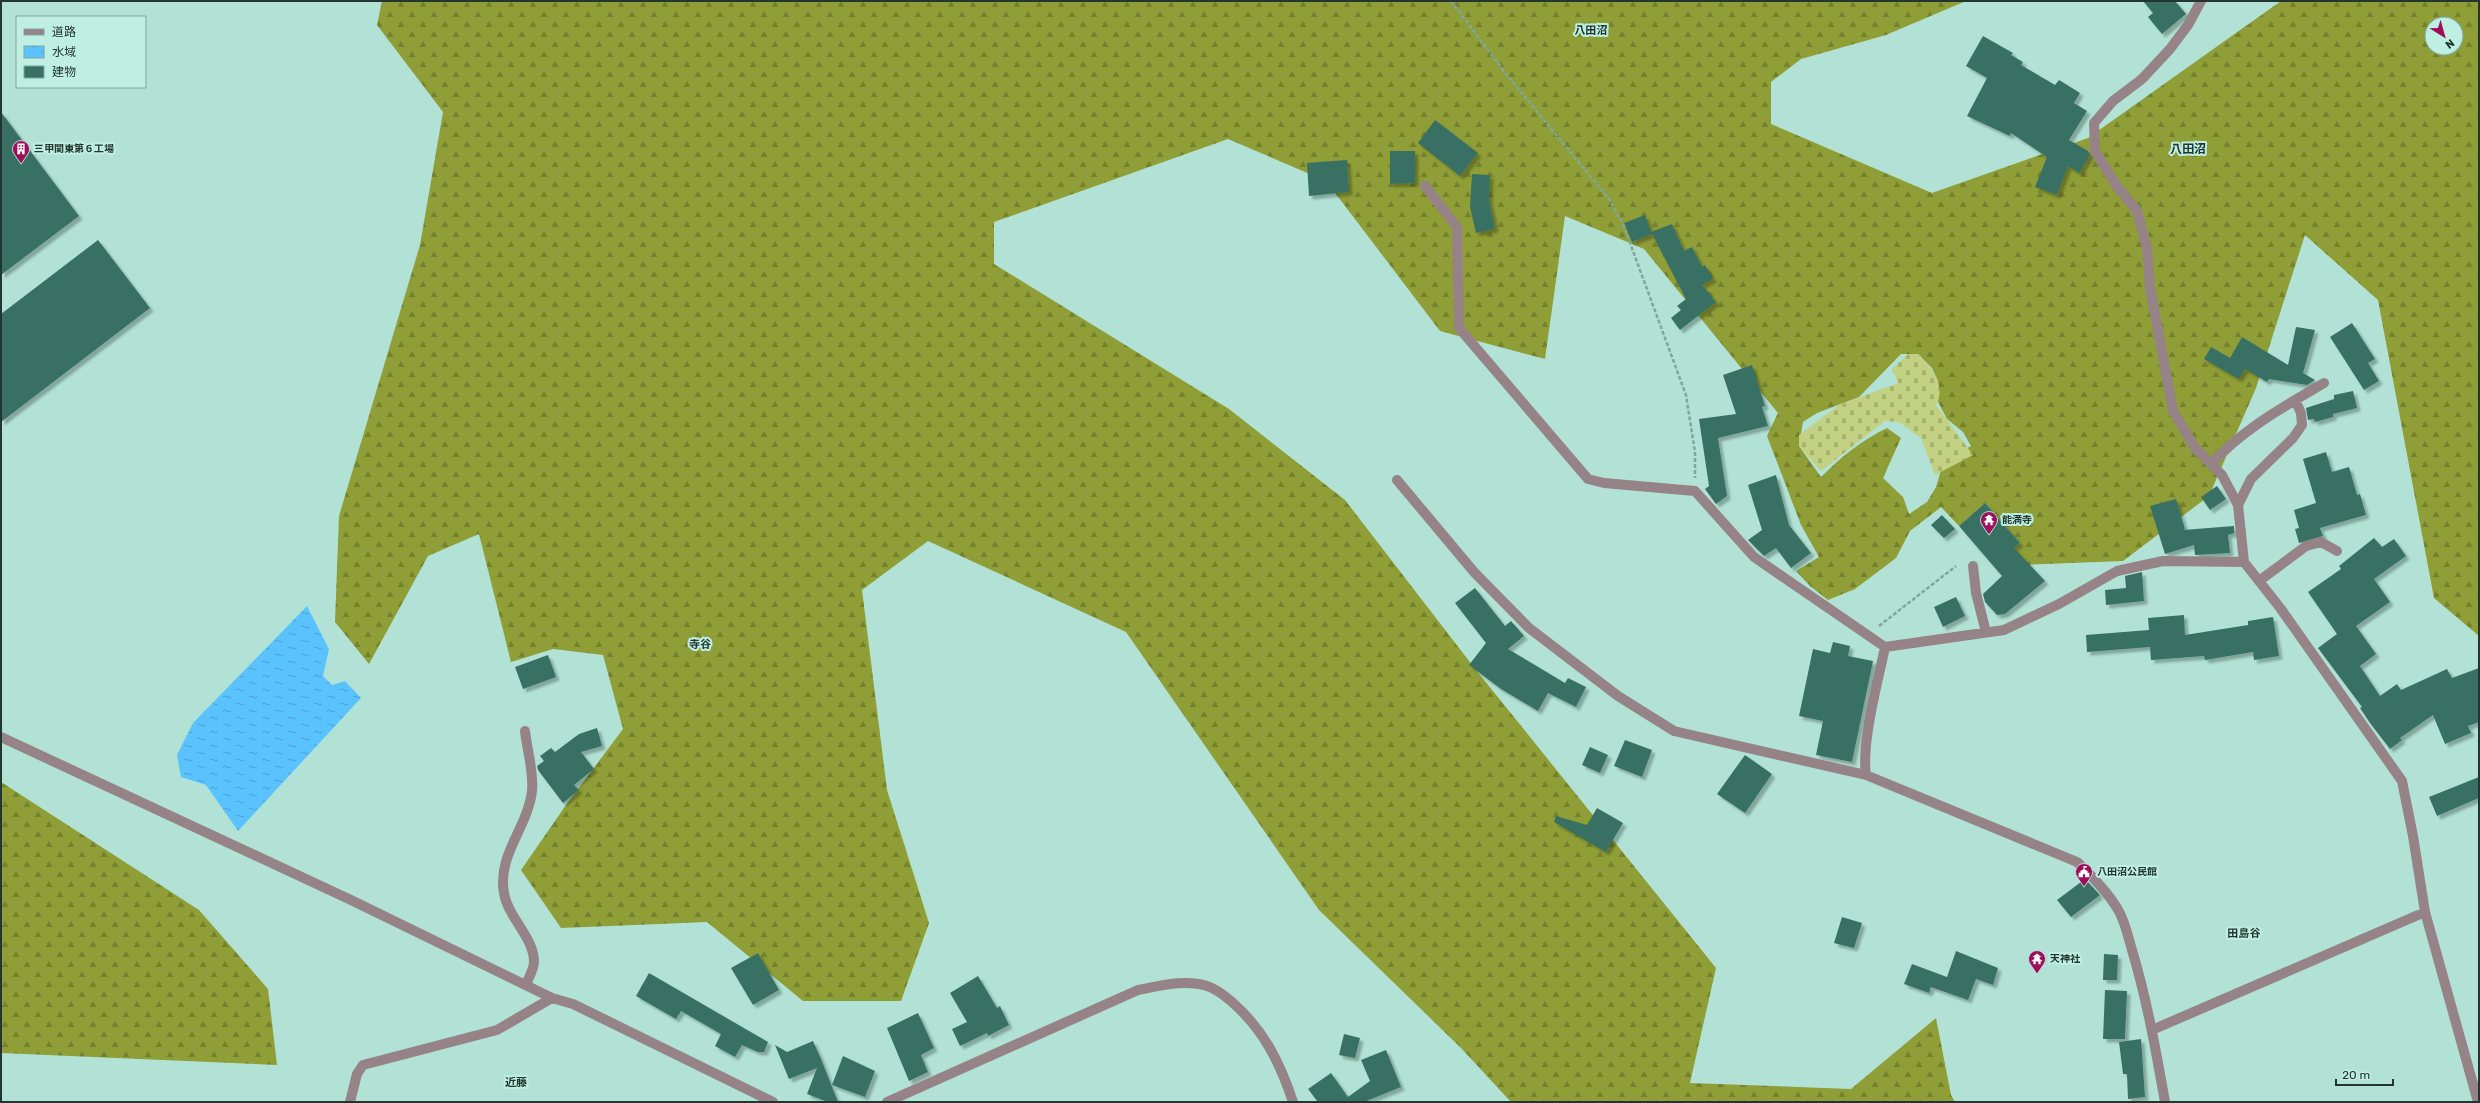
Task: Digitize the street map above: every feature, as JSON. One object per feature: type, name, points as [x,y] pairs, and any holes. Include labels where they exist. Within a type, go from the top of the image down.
[{"type":"street","points":[[2201,1],[2188,25],[2170,49],[2142,80],[2113,100],[2094,123],[2095,151],[2116,185],[2137,211],[2147,248],[2150,288],[2173,411],[2195,448],[2222,475],[2238,505],[2244,562],[2402,781],[2413,836],[2425,912],[2478,1102]]},
{"type":"street","points":[[1425,186],[1456,227],[1459,328],[1588,479],[1604,483],[1695,490],[1754,557],[1885,647],[1986,632],[2011,626],[2059,604],[2117,571],[2163,561],[2244,562]]},
{"type":"street","points":[[2211,464],[2228,445],[2263,419],[2324,383]]},
{"type":"street","points":[[2238,505],[2251,479],[2293,438],[2302,425],[2301,413],[2295,400]]},
{"type":"street","points":[[1397,480],[1474,572],[1529,628],[1624,700],[1674,730],[1866,775],[2077,862],[2096,880],[2118,909],[2139,972],[2152,1030],[2165,1102]]},
{"type":"street","points":[[2259,581],[2306,546],[2321,542],[2336,551]]},
{"type":"street","points":[[1973,566],[1976,592],[1986,632]]},
{"type":"street","points":[[1866,775],[1864,762],[1885,647]]},
{"type":"street","points":[[525,731],[532,791],[527,811],[509,850],[503,872],[504,894],[514,919],[530,944],[534,963],[526,985]]},
{"type":"street","points":[[1,737],[351,900],[552,998],[580,1008],[773,1102]]},
{"type":"street","points":[[2152,1030],[2425,912]]},
{"type":"street","points":[[887,1102],[1138,990],[1181,982],[1207,986],[1223,994],[1249,1016],[1270,1046],[1281,1067],[1293,1102]]},
{"type":"street","points":[[350,1102],[357,1074],[363,1065],[497,1030],[552,998]]},
{"type":"path","points":[[1451,1],[1506,74],[1609,199],[1623,224],[1686,395],[1695,452],[1695,490]]},
{"type":"path","points":[[1868,636],[1956,566]]},
{"type":"green space","points":[[382,1],[1966,1],[1886,35],[1801,59],[1771,82],[1771,124],[1932,193],[2088,138],[2281,1],[2479,1],[2479,636],[2434,598],[2378,300],[2305,235],[2256,388],[2209,496],[2123,561],[1993,566],[2020,543],[1985,503],[1959,526],[1941,507],[1910,531],[1896,558],[1855,589],[1828,600],[1810,586],[1796,571],[1819,557],[1801,525],[1767,436],[1778,413],[1644,249],[1565,216],[1545,359],[1440,331],[1326,181],[1228,139],[994,222],[994,264],[1229,409],[1345,500],[1476,670],[1716,968],[1690,1083],[1851,1089],[1936,1018],[1951,1095],[1955,1102],[1511,1102],[1461,1048],[1319,910],[1126,632],[928,541],[862,590],[887,790],[929,923],[901,1001],[803,1001],[707,922],[561,928],[521,870],[566,805],[623,729],[603,655],[553,649],[511,662],[479,534],[428,556],[369,664],[335,622],[339,516],[420,245],[443,112],[377,25]],"holes":[[[1901,354],[1918,354],[1932,368],[1938,381],[1938,402],[1947,419],[1963,432],[1971,446],[1959,453],[1941,470],[1936,487],[1927,502],[1909,514],[1903,497],[1883,478],[1901,438],[1887,428],[1852,450],[1821,477],[1799,446],[1803,422],[1817,413],[1859,397]]]},
{"type":"green space","points":[[1908,354],[1918,354],[1936,377],[1940,391],[1936,405],[1973,455],[1935,475],[1921,438],[1899,422],[1885,421],[1821,471],[1799,446],[1799,435],[1839,405],[1898,383],[1892,369]]},
{"type":"green space","points":[[1,782],[199,910],[268,989],[277,1065],[1,1053]]},
{"type":"water","points":[[307,606],[329,649],[323,676],[332,685],[345,681],[361,698],[238,831],[206,785],[181,777],[177,755],[193,723]]},
{"type":"building","points":[[2143,1],[2175,1],[2186,14],[2162,34],[2148,17],[2153,13]]},
{"type":"building","points":[[1983,36],[2013,53],[2011,55],[2023,62],[2021,65],[2055,85],[2059,80],[2080,93],[2074,103],[2087,111],[2069,140],[2088,151],[2090,155],[2079,173],[2068,166],[2057,195],[2035,187],[2047,157],[2011,133],[2010,136],[1967,116],[1987,78],[1966,66]]},
{"type":"building","name":"三甲関東第６工場","points":[[1,112],[79,216],[1,275]]},
{"type":"building","points":[[1435,120],[1478,153],[1460,176],[1418,143]]},
{"type":"building","points":[[1390,151],[1415,151],[1415,183],[1390,184]]},
{"type":"building","points":[[1347,160],[1349,192],[1309,196],[1307,163]]},
{"type":"building","points":[[1472,174],[1490,175],[1489,199],[1495,229],[1476,233],[1470,207]]},
{"type":"building","points":[[1645,215],[1651,232],[1672,224],[1684,251],[1692,247],[1702,267],[1705,265],[1713,279],[1702,285],[1716,302],[1680,330],[1671,318],[1681,310],[1677,306],[1686,299],[1652,234],[1632,242],[1624,223]]},
{"type":"building","points":[[98,240],[150,308],[1,422],[1,314]]},
{"type":"building","points":[[2352,323],[2375,359],[2368,363],[2379,381],[2364,390],[2330,337]]},
{"type":"building","points":[[2296,327],[2315,330],[2303,373],[2315,380],[2307,385],[2269,379],[2267,382],[2245,369],[2239,379],[2204,359],[2211,347],[2230,358],[2242,337],[2288,365]]},
{"type":"building","points":[[1752,365],[1765,406],[1762,407],[1768,426],[1718,438],[1727,496],[1716,504],[1705,489],[1709,486],[1699,419],[1736,414],[1723,375]]},
{"type":"building","points":[[2353,391],[2357,408],[2333,414],[2333,417],[2315,422],[2314,419],[2308,420],[2306,408],[2334,399],[2334,395]]},
{"type":"building","points":[[2326,452],[2332,472],[2349,467],[2357,495],[2360,494],[2366,515],[2320,528],[2323,536],[2299,543],[2295,529],[2299,528],[2294,510],[2316,503],[2303,459]]},
{"type":"building","points":[[1776,475],[1789,525],[1811,553],[1791,568],[1776,548],[1764,556],[1748,540],[1762,530],[1748,485]]},
{"type":"building","points":[[2217,486],[2226,499],[2210,510],[2201,497]]},
{"type":"building","points":[[2176,499],[2185,529],[2183,530],[2234,526],[2234,533],[2228,535],[2230,553],[2195,555],[2194,545],[2165,554],[2150,506]]},
{"type":"building","points":[[1985,503],[2020,543],[2014,548],[2045,581],[2005,614],[1997,615],[1985,602],[1983,594],[2002,576],[1959,526]]},
{"type":"building","points":[[1942,515],[1955,529],[1944,538],[1931,525]]},
{"type":"building","points":[[2374,538],[2382,547],[2394,539],[2406,556],[2374,579],[2390,602],[2356,626],[2376,654],[2360,666],[2380,696],[2397,684],[2401,690],[2447,669],[2452,678],[2479,668],[2479,722],[2468,726],[2471,733],[2445,744],[2433,715],[2400,738],[2402,740],[2390,749],[2360,708],[2362,707],[2318,648],[2337,634],[2308,592],[2341,569],[2339,566]]},
{"type":"building","points":[[2142,572],[2144,601],[2106,605],[2105,590],[2126,588],[2125,576]]},
{"type":"building","points":[[1475,588],[1505,626],[1511,621],[1524,636],[1508,649],[1565,683],[1568,678],[1586,687],[1576,707],[1548,693],[1538,711],[1501,689],[1469,665],[1486,643],[1455,603]]},
{"type":"building","points":[[1956,597],[1965,616],[1943,627],[1934,607]]},
{"type":"building","points":[[2184,615],[2185,635],[2248,625],[2248,621],[2273,617],[2279,656],[2254,660],[2253,652],[2205,660],[2204,656],[2151,660],[2150,647],[2087,652],[2086,635],[2149,630],[2148,618]]},
{"type":"building","points":[[1833,642],[1850,646],[1848,656],[1873,661],[1852,762],[1816,755],[1823,721],[1799,716],[1813,649],[1830,653]]},
{"type":"building","points":[[548,655],[556,677],[523,689],[515,667]]},
{"type":"building","points":[[597,728],[602,746],[581,752],[594,769],[574,785],[579,790],[563,803],[538,770],[537,766],[544,761],[540,756],[551,748],[555,752],[579,734]]},
{"type":"building","points":[[1625,740],[1652,750],[1642,777],[1614,766]]},
{"type":"building","points":[[1590,747],[1608,755],[1600,773],[1582,765]]},
{"type":"building","points":[[1745,755],[1772,774],[1745,813],[1717,794]]},
{"type":"building","points":[[2479,777],[2479,798],[2437,816],[2429,797]]},
{"type":"building","points":[[1597,808],[1623,823],[1606,852],[1554,822],[1556,816],[1587,825]]},
{"type":"building","name":"八田沼公民館","points":[[2085,879],[2100,895],[2071,917],[2057,900]]},
{"type":"building","points":[[1842,917],[1862,923],[1854,948],[1834,943]]},
{"type":"building","points":[[1956,951],[1998,968],[1993,985],[1976,979],[1968,1000],[1931,987],[1929,993],[1904,984],[1912,964],[1947,977]]},
{"type":"building","points":[[758,953],[779,990],[753,1005],[731,968]]},
{"type":"building","points":[[2104,954],[2118,955],[2117,980],[2103,980]]},
{"type":"building","points":[[649,973],[768,1042],[764,1052],[758,1052],[742,1045],[735,1057],[715,1046],[721,1034],[681,1011],[676,1019],[636,996]]},
{"type":"building","points":[[978,976],[997,1008],[1000,1006],[1009,1025],[988,1036],[987,1033],[960,1046],[952,1029],[967,1022],[950,993]]},
{"type":"building","points":[[2105,990],[2127,991],[2125,1039],[2103,1039]]},
{"type":"building","points":[[918,1013],[934,1048],[921,1055],[928,1072],[909,1081],[887,1028]]},
{"type":"building","points":[[1344,1034],[1360,1038],[1355,1058],[1339,1055]]},
{"type":"building","points":[[2141,1039],[2145,1097],[2128,1099],[2127,1074],[2123,1074],[2119,1042]]},
{"type":"building","points":[[813,1041],[838,1102],[828,1102],[807,1094],[817,1068],[789,1079],[775,1045],[787,1052]]},
{"type":"building","points":[[1386,1050],[1401,1087],[1364,1102],[1318,1102],[1308,1089],[1331,1073],[1348,1097],[1370,1081],[1361,1060]]},
{"type":"building","points":[[843,1056],[875,1071],[865,1097],[832,1085]]},
{"type":"place","name":"三甲関東第６工場","points":[[21,164]]},
{"type":"place","name":"能満寺","points":[[1989,535]]},
{"type":"place","name":"八田沼公民館","points":[[2084,887]]},
{"type":"place","name":"天神社","points":[[2037,974]]},
{"type":"district","name":"八田沼","points":[[1591,30]]},
{"type":"district","name":"八田沼","points":[[2188,149]]},
{"type":"district","name":"寺谷","points":[[700,644]]},
{"type":"district","name":"田島谷","points":[[2244,933]]},
{"type":"district","name":"近藤","points":[[516,1082]]}]
